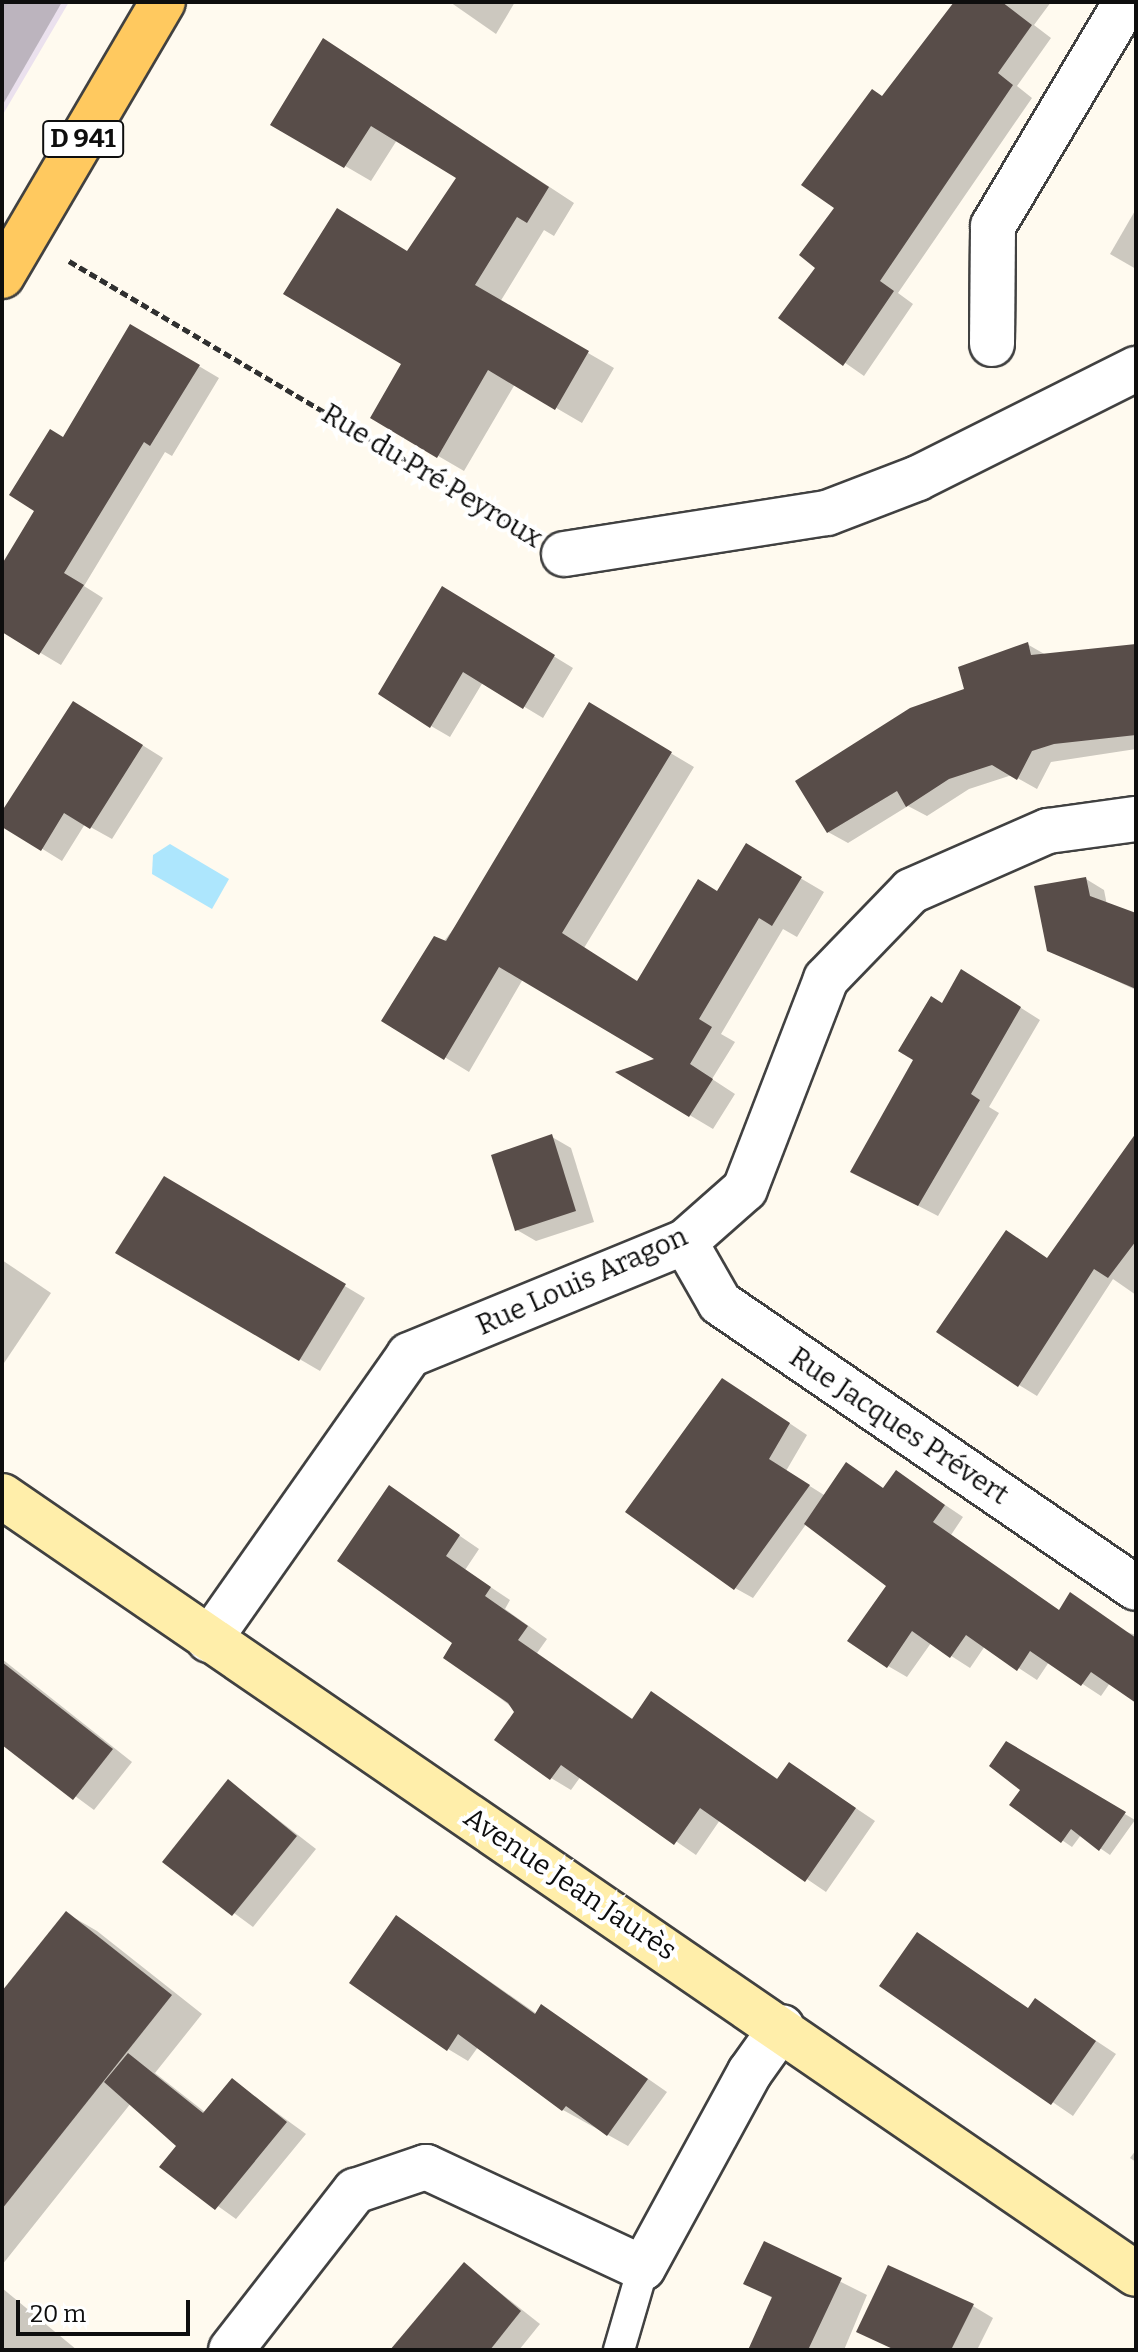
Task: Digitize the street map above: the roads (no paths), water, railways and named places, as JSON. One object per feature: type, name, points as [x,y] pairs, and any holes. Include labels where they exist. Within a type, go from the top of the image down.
[{"type":"main road","name":"D 941","points":[[2,276],[163,2]]},
{"type":"main road","name":"Avenue Jean Jaurès","points":[[2,1496],[209,1640],[782,2027],[1136,2274]]},
{"type":"street","points":[[992,344],[993,226],[1126,2]]},
{"type":"street","name":"Rue du Pré Peyroux","points":[[564,554],[827,513],[918,478],[1136,369]]},
{"type":"street","name":"Rue Louis Aragon","points":[[209,1640],[409,1355],[685,1242],[745,1189],[826,979],[911,891],[1048,831],[1136,819]]},
{"type":"street","name":"Rue Jacques Prévert","points":[[685,1242],[720,1303],[1136,1588]]},
{"type":"street","points":[[231,2350],[355,2191],[426,2167],[643,2268],[750,2072],[782,2027]]},
{"type":"lane","points":[[619,2350],[643,2268]]},
{"type":"water","points":[[170,844],[229,879],[212,909],[152,874],[153,855]]}]
